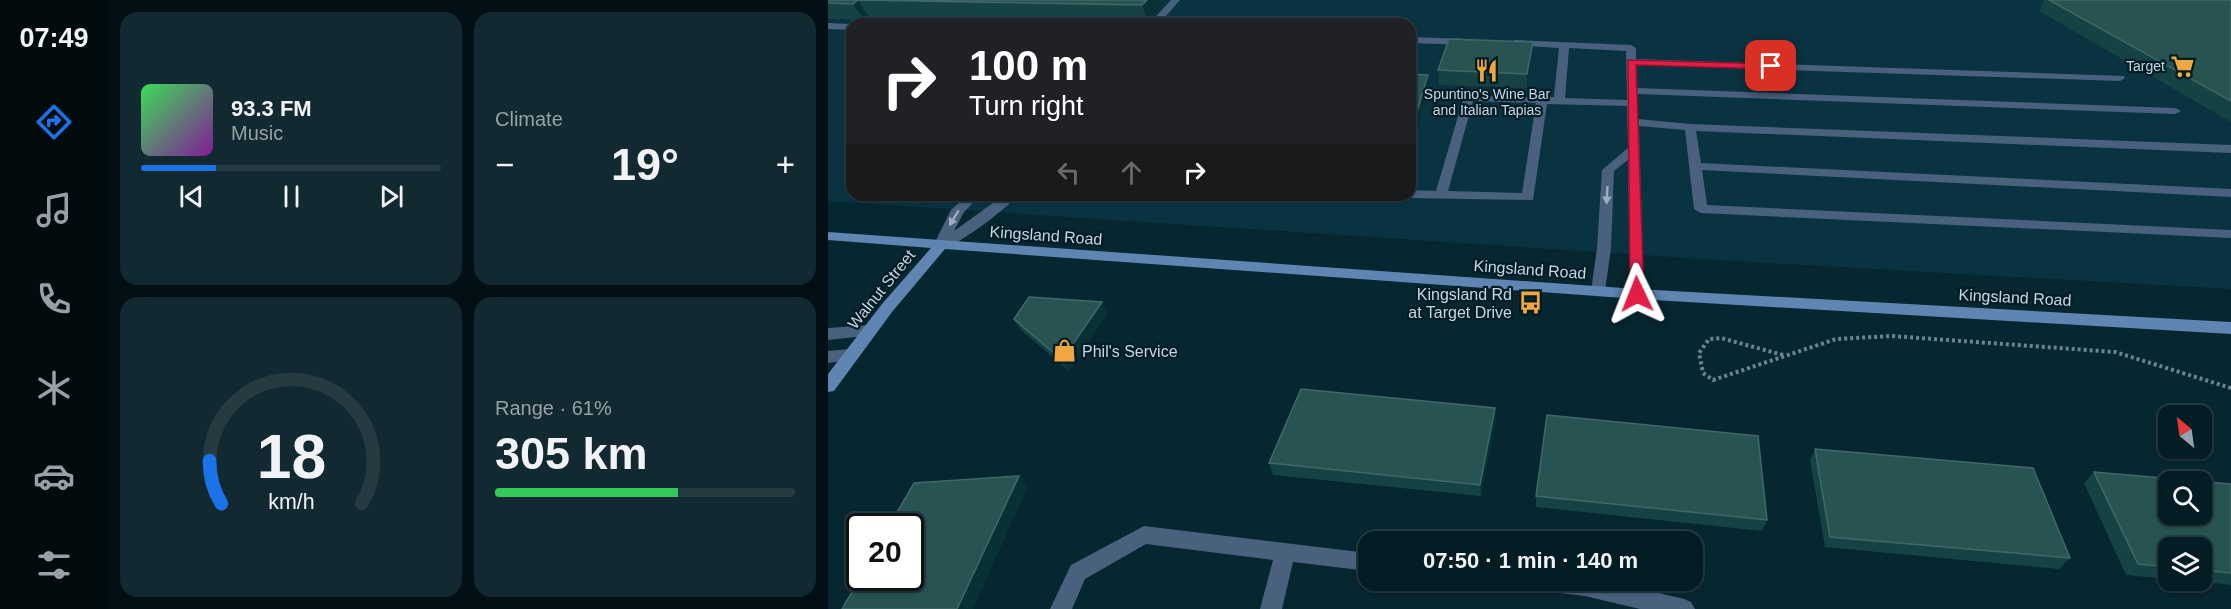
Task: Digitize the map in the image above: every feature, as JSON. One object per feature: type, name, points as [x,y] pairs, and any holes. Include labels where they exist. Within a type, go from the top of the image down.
[{"type":"street","points":[[1160,18],[1176,0]]},
{"type":"street","points":[[828,26],[846,27]]},
{"type":"street","points":[[1416,40],[1475,42]]},
{"type":"street","points":[[1508,43],[1631,48],[1637,294]]},
{"type":"street","points":[[1559,100],[1564,45]]},
{"type":"street","points":[[1631,62],[2120,78]]},
{"type":"street","points":[[1441,195],[1468,98],[1559,100],[1632,97],[2175,111]]},
{"type":"street","points":[[1416,194],[1528,197],[1542,99]]},
{"type":"street","points":[[1633,122],[1690,127],[2231,149]]},
{"type":"street","points":[[1690,127],[1701,209],[2231,234]]},
{"type":"street","points":[[1598,291],[1604,248],[1608,170],[1634,149]]},
{"type":"street","points":[[1695,166],[2231,193]]},
{"type":"street","points":[[940,246],[958,210],[968,201]]},
{"type":"street","points":[[940,246],[976,224],[1005,201]]},
{"type":"street","name":"Kingsland Road","points":[[828,236],[940,246],[1637,294],[2231,328]]},
{"type":"street","name":"Walnut Street","points":[[828,386],[869,331],[940,246]]},
{"type":"street","points":[[828,334],[869,331]]},
{"type":"street","points":[[828,357],[850,356]]},
{"type":"street","points":[[1061,609],[1078,573],[1144,535],[1358,561]]},
{"type":"street","points":[[1271,609],[1285,553]]},
{"type":"street","points":[[1607,591],[1684,609]]},
{"type":"path","points":[[1783,355],[1721,338],[1709,339],[1699,353],[1703,373],[1713,380],[1836,339],[1892,336],[2115,352],[2231,388]]},
{"type":"shaded area","points":[[828,0],[2231,0],[2231,289],[1733,261],[828,201]]},
{"type":"building","points":[[828,0],[858,0],[853,4],[828,3]]},
{"type":"building","points":[[858,0],[1147,0],[1142,5]]},
{"type":"building","name":"Target","points":[[2049,0],[2231,0],[2231,101]]},
{"type":"building","points":[[1449,39],[1533,42],[1527,74],[1438,70]]},
{"type":"building","points":[[1416,74],[1428,75],[1416,115]]},
{"type":"building","name":"Phil's Service","points":[[1029,297],[1102,302],[1062,360],[1014,319]]},
{"type":"building","points":[[1301,389],[1495,408],[1480,485],[1269,463]]},
{"type":"building","points":[[1547,415],[1758,436],[1767,520],[1536,496]]},
{"type":"building","points":[[1815,449],[2033,468],[2070,558],[1830,537]]},
{"type":"building","points":[[2094,472],[2158,478],[2158,525],[2212,525],[2212,482],[2231,484],[2231,573],[2212,571],[2212,537],[2158,537],[2158,566],[2138,564]]},
{"type":"building","points":[[1019,476],[957,609],[842,609],[852,591],[924,591],[924,513],[897,513],[914,483]]},
{"type":"place","name":"Target","points":[[2183,66]]},
{"type":"place","name":"Spuntino's Wine Bar and Italian Tapias","points":[[1487,70]]},
{"type":"place","name":"Kingsland Rd at Target Drive","points":[[1530,303]]},
{"type":"place","name":"Phil's Service","points":[[1064,351]]},
{"type":"route","points":[[1637,294],[1631,62],[1771,66]]}]
